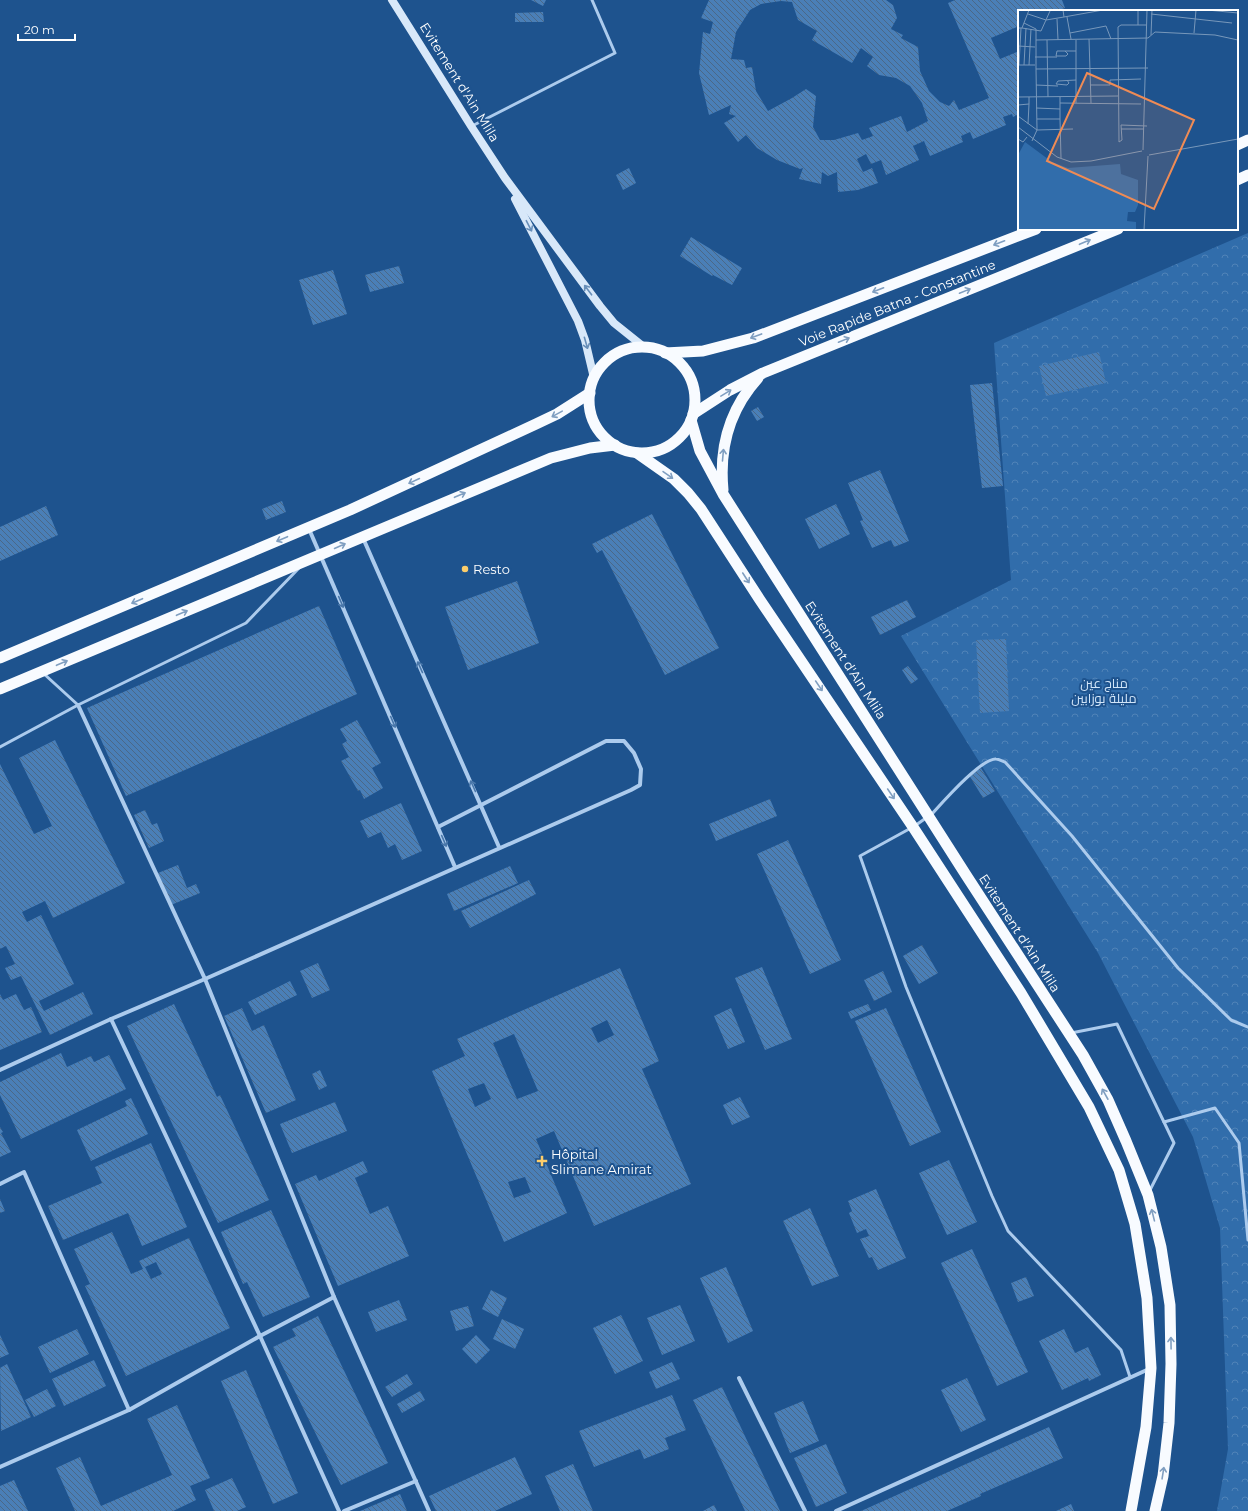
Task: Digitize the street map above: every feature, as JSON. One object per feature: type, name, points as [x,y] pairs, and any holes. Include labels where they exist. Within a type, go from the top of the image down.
[{"type":"highway","points":[[1238,145],[1248,140]]},
{"type":"highway","points":[[1238,180],[1248,175]]},
{"type":"highway","name":"Voie Rapide Batna - Constantine","points":[[666,353],[703,351],[753,338],[1033,230]]},
{"type":"highway","name":"Voie Rapide Batna - Constantine","points":[[692,417],[730,390],[762,373],[1116,230]]},
{"type":"highway","points":[[644,347],[666,353],[677,361],[686,372],[692,385],[695,399],[692,417],[682,434],[669,446],[653,452],[637,453],[625,450],[605,438],[595,423],[589,405],[590,393],[594,378],[604,363],[619,352],[631,348],[644,347]]},
{"type":"highway","points":[[723,494],[723,450],[728,428],[736,408],[762,373]]},
{"type":"highway","points":[[0,658],[350,510],[557,414],[590,393]]},
{"type":"highway","name":"Evitement d'Ain Mlila","points":[[692,417],[700,451],[723,494],[1083,1055],[1108,1100],[1126,1141],[1148,1195],[1161,1247],[1170,1306],[1171,1364],[1169,1423],[1163,1476],[1155,1511]]},
{"type":"highway","points":[[0,689],[551,458],[590,448],[615,445]]},
{"type":"highway","points":[[637,453],[674,479],[701,509],[760,600],[913,827],[1021,993],[1085,1100],[1119,1170],[1136,1231],[1147,1298],[1151,1368],[1146,1426],[1131,1511]]},
{"type":"main road","name":"Evitement d'Ain Mlila","points":[[392,0],[470,126],[505,178]]},
{"type":"main road","points":[[505,178],[600,306],[614,323],[644,347]]},
{"type":"main road","points":[[505,178],[578,321],[586,340],[594,378]]},
{"type":"street","points":[[308,528],[455,867]]},
{"type":"street","points":[[362,536],[499,847]]},
{"type":"street","points":[[78,705],[205,979],[334,1297],[429,1511]]},
{"type":"street","points":[[0,1070],[111,1019],[205,979],[499,847],[631,790],[640,785],[641,769],[634,753],[624,741],[606,741],[438,827]]},
{"type":"street","points":[[111,1019],[260,1336],[340,1511]]},
{"type":"street","points":[[0,1184],[24,1172],[129,1410]]},
{"type":"street","points":[[0,1467],[129,1410],[260,1336],[334,1297]]},
{"type":"street","points":[[836,1511],[1151,1368]]},
{"type":"street","points":[[739,1378],[805,1511]]},
{"type":"street","points":[[344,1511],[416,1481]]},
{"type":"lane","points":[[470,126],[615,53],[592,0]]},
{"type":"lane","points":[[0,747],[78,705],[246,623],[307,560]]},
{"type":"lane","points":[[41,672],[78,705]]},
{"type":"lane","points":[[1130,1377],[1121,1350],[1008,1231],[992,1196],[906,987],[860,856],[929,817],[973,771],[988,761],[996,759],[1005,762],[1072,836],[1178,968],[1231,1020],[1248,1027]]},
{"type":"lane","points":[[1069,1033],[1117,1024],[1174,1142],[1148,1195]]},
{"type":"lane","points":[[1164,1122],[1215,1108],[1239,1143],[1248,1240]]},
{"type":"green space","name":"مناج عين مليلة بوزابين","points":[[1248,233],[1248,1511],[1217,1511],[1228,1449],[1220,1228],[1193,1137],[1098,953],[901,636],[1011,580],[994,343]]},
{"type":"building","points":[[531,0],[546,0],[543,6]]},
{"type":"building","points":[[709,0],[886,0],[893,5],[897,18],[891,29],[903,35],[901,38],[918,47],[920,71],[929,91],[940,102],[949,106],[954,100],[959,110],[989,98],[948,3],[955,0],[1062,0],[1065,8],[1059,10],[1018,10],[1018,26],[991,38],[1000,59],[1018,51],[1018,114],[1013,117],[1012,114],[1003,117],[1006,125],[973,139],[970,132],[961,136],[963,142],[930,156],[924,141],[913,146],[919,160],[886,175],[881,160],[871,164],[866,154],[857,159],[863,172],[872,168],[878,183],[858,190],[838,192],[837,172],[828,176],[822,172],[821,184],[799,179],[803,168],[800,169],[777,160],[757,148],[746,135],[738,142],[724,123],[736,116],[729,114],[731,105],[709,115],[699,73],[703,32],[710,34],[713,22],[701,18]],"holes":[[[781,1],[792,2],[798,20],[817,31],[812,40],[852,63],[861,48],[873,57],[867,66],[879,75],[896,78],[910,86],[922,103],[928,121],[907,132],[901,116],[869,128],[873,136],[862,140],[858,133],[834,140],[820,140],[813,127],[816,96],[806,89],[768,111],[756,91],[752,67],[746,68],[744,60],[731,59],[736,32],[750,10],[761,4]]]},
{"type":"building","points":[[543,12],[544,22],[515,22],[515,13]]},
{"type":"building","points":[[629,168],[636,183],[623,190],[616,175]]},
{"type":"building","points":[[691,237],[742,268],[732,285],[713,275],[712,276],[680,256]]},
{"type":"building","points":[[399,266],[404,283],[370,292],[365,275]]},
{"type":"building","points":[[333,270],[347,314],[313,325],[299,280]]},
{"type":"building","points":[[1099,352],[1106,383],[1046,396],[1039,366]]},
{"type":"building","points":[[992,383],[1003,486],[982,488],[970,385]]},
{"type":"building","points":[[758,407],[764,417],[757,421],[751,411]]},
{"type":"building","points":[[880,470],[909,541],[894,547],[891,540],[872,548],[860,521],[863,520],[848,483]]},
{"type":"building","points":[[282,501],[286,512],[266,520],[262,509]]},
{"type":"building","points":[[836,504],[850,534],[819,549],[805,519]]},
{"type":"building","points":[[46,506],[58,535],[0,561],[0,527]]},
{"type":"building","points":[[652,514],[719,648],[665,675],[602,550],[597,553],[592,544]]},
{"type":"building","points":[[517,581],[539,643],[468,670],[445,607]]},
{"type":"building","points":[[907,600],[916,617],[880,635],[871,617]]},
{"type":"building","points":[[319,606],[357,694],[126,796],[87,708]]},
{"type":"building","points":[[1006,639],[1009,711],[980,713],[976,640]]},
{"type":"building","points":[[908,666],[918,679],[911,684],[902,670]]},
{"type":"building","points":[[357,720],[381,763],[372,768],[383,788],[364,799],[360,790],[358,791],[341,761],[349,757],[342,744],[347,741],[340,729]]},
{"type":"building","points":[[55,740],[125,883],[53,918],[45,901],[22,912],[27,922],[41,915],[74,984],[39,1001],[44,1011],[83,992],[93,1014],[50,1035],[21,976],[11,980],[5,968],[15,964],[6,946],[0,949],[0,764],[34,834],[52,826],[19,758]]},
{"type":"building","points":[[981,768],[995,791],[983,798],[969,775]]},
{"type":"building","points":[[770,799],[777,816],[716,841],[709,824]]},
{"type":"building","points":[[401,803],[422,851],[402,860],[395,844],[388,848],[381,832],[368,838],[360,821]]},
{"type":"building","points":[[145,810],[152,825],[157,823],[164,841],[149,848],[134,815]]},
{"type":"building","points":[[788,840],[841,960],[810,974],[757,854]]},
{"type":"building","points":[[178,865],[187,888],[196,884],[200,893],[171,905],[158,873]]},
{"type":"building","points":[[510,866],[518,883],[454,911],[447,894]]},
{"type":"building","points":[[529,880],[536,894],[470,928],[461,911]]},
{"type":"building","points":[[922,945],[938,973],[919,984],[903,956]]},
{"type":"building","points":[[318,963],[330,990],[312,998],[300,971]]},
{"type":"building","points":[[762,967],[792,1039],[765,1050],[735,978]]},
{"type":"building","points":[[620,968],[659,1061],[642,1069],[691,1184],[594,1226],[554,1131],[536,1139],[567,1213],[504,1242],[432,1071],[465,1056],[457,1039]],"holes":[[[607,1020],[614,1035],[598,1043],[591,1028]],[[514,1034],[538,1091],[517,1099],[493,1043]],[[484,1083],[491,1099],[475,1107],[468,1089]],[[525,1177],[531,1192],[514,1198],[508,1182]]]},
{"type":"building","points":[[883,971],[892,992],[874,1001],[864,980]]},
{"type":"building","points":[[290,981],[297,995],[255,1015],[248,1002]]},
{"type":"building","points":[[0,994],[3,1000],[16,994],[24,1010],[31,1007],[42,1032],[0,1050]]},
{"type":"building","points":[[174,1004],[217,1097],[220,1095],[269,1200],[218,1223],[127,1026]]},
{"type":"building","points":[[868,1004],[871,1010],[851,1019],[848,1012]]},
{"type":"building","points":[[242,1008],[252,1031],[264,1025],[296,1100],[266,1113],[224,1016]]},
{"type":"building","points":[[731,1008],[745,1042],[728,1049],[714,1016]]},
{"type":"building","points":[[886,1008],[941,1132],[910,1146],[855,1021]]},
{"type":"building","points":[[61,1053],[67,1067],[91,1056],[94,1062],[109,1055],[126,1089],[21,1139],[0,1095],[0,1082]]},
{"type":"building","points":[[320,1070],[327,1086],[319,1090],[312,1074]]},
{"type":"building","points":[[740,1097],[750,1117],[732,1125],[723,1105]]},
{"type":"building","points":[[131,1098],[148,1134],[91,1161],[77,1130],[127,1106],[125,1101]]},
{"type":"building","points":[[335,1102],[347,1131],[292,1153],[280,1124]]},
{"type":"building","points":[[0,1127],[3,1132],[1,1133],[11,1152],[0,1157]]},
{"type":"building","points":[[151,1143],[187,1227],[142,1246],[128,1213],[63,1240],[48,1206],[102,1183],[95,1167]]},
{"type":"building","points":[[949,1160],[977,1222],[947,1235],[919,1173]]},
{"type":"building","points":[[363,1161],[368,1172],[355,1178],[370,1214],[388,1206],[409,1256],[338,1286],[295,1184],[316,1175],[319,1181]]},
{"type":"building","points":[[876,1189],[906,1258],[878,1270],[872,1257],[869,1258],[860,1239],[869,1236],[866,1229],[857,1233],[849,1213],[852,1211],[848,1201]]},
{"type":"building","points":[[0,1199],[5,1211],[0,1213]]},
{"type":"building","points":[[810,1208],[839,1276],[812,1286],[783,1221]]},
{"type":"building","points":[[271,1210],[310,1297],[263,1317],[247,1282],[243,1284],[221,1232]]},
{"type":"building","points":[[112,1232],[131,1274],[143,1269],[139,1261],[189,1238],[230,1328],[126,1376],[85,1286],[90,1284],[74,1249]],"holes":[[[156,1262],[162,1274],[151,1279],[145,1267]]]},
{"type":"building","points":[[972,1249],[1028,1372],[997,1386],[941,1263]]},
{"type":"building","points":[[726,1267],[753,1331],[728,1343],[700,1278]]},
{"type":"building","points":[[1026,1277],[1034,1296],[1018,1302],[1011,1283]]},
{"type":"building","points":[[491,1290],[507,1298],[498,1317],[482,1309]]},
{"type":"building","points":[[399,1300],[407,1320],[376,1332],[368,1312]]},
{"type":"building","points":[[680,1305],[695,1341],[662,1355],[647,1318]]},
{"type":"building","points":[[468,1306],[474,1326],[456,1331],[450,1311]]},
{"type":"building","points":[[621,1315],[643,1361],[615,1374],[593,1328]]},
{"type":"building","points":[[318,1316],[388,1463],[341,1485],[273,1347],[296,1336],[292,1329]]},
{"type":"building","points":[[502,1319],[524,1329],[515,1349],[493,1339]]},
{"type":"building","points":[[77,1329],[89,1354],[50,1373],[38,1347]]},
{"type":"building","points":[[1064,1329],[1075,1353],[1088,1347],[1101,1375],[1089,1381],[1088,1378],[1062,1390],[1039,1341]]},
{"type":"building","points":[[0,1335],[9,1354],[0,1358]]},
{"type":"building","points":[[476,1335],[490,1350],[476,1364],[462,1349]]},
{"type":"building","points":[[94,1360],[106,1386],[64,1406],[52,1379]]},
{"type":"building","points":[[672,1362],[680,1379],[656,1389],[649,1372]]},
{"type":"building","points":[[7,1364],[31,1417],[1,1431],[0,1368]]},
{"type":"building","points":[[246,1370],[298,1493],[273,1504],[221,1381]]},
{"type":"building","points":[[407,1374],[413,1384],[392,1397],[385,1387]]},
{"type":"building","points":[[967,1378],[986,1420],[961,1432],[941,1390]]},
{"type":"building","points":[[722,1387],[780,1511],[745,1511],[693,1400]]},
{"type":"building","points":[[47,1389],[56,1406],[34,1417],[25,1400]]},
{"type":"building","points":[[420,1391],[425,1400],[402,1413],[397,1404]]},
{"type":"building","points":[[672,1395],[686,1430],[665,1438],[669,1449],[644,1459],[640,1449],[594,1467],[579,1431]]},
{"type":"building","points":[[803,1401],[819,1441],[790,1453],[774,1413]]},
{"type":"building","points":[[177,1405],[210,1478],[190,1486],[196,1500],[173,1511],[75,1511],[56,1468],[80,1457],[101,1506],[172,1475],[147,1419]]},
{"type":"building","points":[[1049,1427],[1063,1458],[980,1494],[981,1496],[947,1511],[861,1511]]},
{"type":"building","points":[[826,1444],[847,1493],[816,1507],[794,1458]]},
{"type":"building","points":[[515,1457],[532,1494],[495,1511],[436,1511],[429,1496]]},
{"type":"building","points":[[573,1464],[593,1511],[560,1511],[545,1476]]},
{"type":"building","points":[[232,1478],[246,1507],[237,1511],[214,1511],[205,1490]]},
{"type":"building","points":[[14,1480],[28,1511],[0,1511],[0,1486]]},
{"type":"building","points":[[400,1494],[407,1511],[360,1511]]},
{"type":"building","points":[[1071,1504],[1074,1511],[1056,1511]]},
{"type":"building","points":[[714,1505],[717,1511],[703,1511]]},
{"type":"place","name":"Resto","points":[[465,569]]},
{"type":"place","name":"Hôpital Slimane Amirat","points":[[542,1161]]}]
